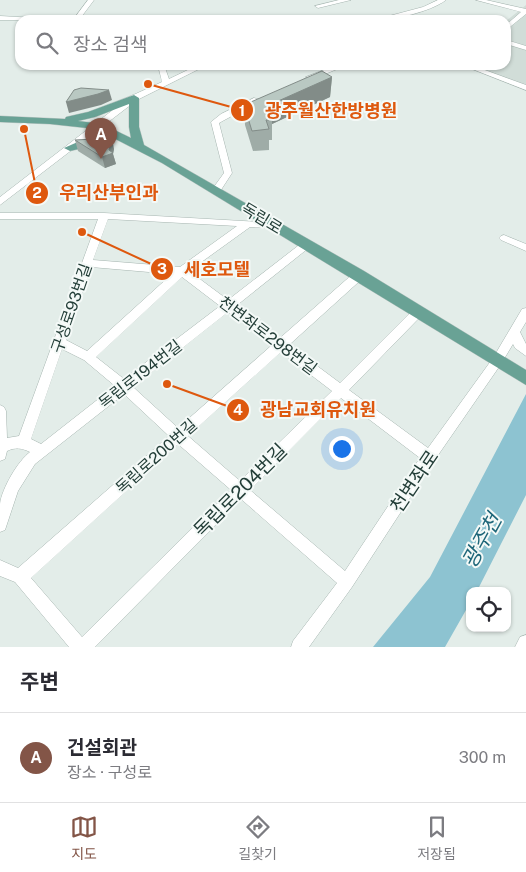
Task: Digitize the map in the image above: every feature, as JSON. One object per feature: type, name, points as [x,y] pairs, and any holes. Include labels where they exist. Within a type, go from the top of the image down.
[{"type":"main road","points":[[50,121],[91,115],[134,98],[134,127],[139,146],[111,142],[84,143],[70,148]]},
{"type":"main road","name":"독립로","points":[[0,119],[50,121],[98,126],[110,131],[307,244],[526,378]]},
{"type":"main road","points":[[50,121],[70,133],[74,139],[70,148]]},
{"type":"street","points":[[80,15],[91,0]]},
{"type":"street","points":[[318,6],[348,0]]},
{"type":"street","points":[[397,15],[425,8],[442,0]]},
{"type":"street","points":[[479,0],[526,12]]},
{"type":"street","points":[[511,24],[526,12]]},
{"type":"street","points":[[0,18],[15,19]]},
{"type":"street","points":[[511,44],[526,48]]},
{"type":"street","points":[[162,70],[166,82]]},
{"type":"street","points":[[0,202],[134,98],[193,70]]},
{"type":"street","points":[[302,81],[322,70]]},
{"type":"street","points":[[481,70],[519,82],[526,88]]},
{"type":"street","points":[[216,191],[228,173],[215,122],[269,95]]},
{"type":"street","points":[[0,216],[104,216],[274,225]]},
{"type":"street","name":"구성로93번길","points":[[24,442],[104,216]]},
{"type":"street","points":[[88,356],[182,271],[247,224]]},
{"type":"street","points":[[504,238],[526,248]]},
{"type":"street","name":"독립로194번길","points":[[0,525],[12,488],[30,460],[307,244]]},
{"type":"street","points":[[86,263],[182,271]]},
{"type":"street","name":"천변좌로298번길","points":[[182,271],[429,457]]},
{"type":"street","name":"독립로200번길","points":[[20,577],[359,275]]},
{"type":"street","name":"독립로204번길","points":[[81,647],[418,312]]},
{"type":"street","name":"천변좌로","points":[[299,647],[347,582],[429,457],[502,364],[514,332],[526,312]]},
{"type":"street","points":[[514,332],[524,350]]},
{"type":"street","points":[[59,342],[88,356],[347,582]]},
{"type":"street","points":[[0,411],[0,451]]},
{"type":"street","points":[[0,451],[12,442],[24,442],[42,451]]},
{"type":"street","points":[[0,568],[20,577],[81,647]]},
{"type":"street","points":[[524,647],[526,643]]},
{"type":"shaded area","points":[[526,5],[526,86],[483,70],[511,70],[511,17]]},
{"type":"water","name":"광주천","points":[[526,394],[526,495],[479,587],[466,587],[466,610],[445,647],[373,647],[430,577]]},
{"type":"building","points":[[322,71],[332,77],[267,106],[272,120],[266,120],[269,129],[252,131],[244,105]]},
{"type":"building","points":[[81,88],[109,90],[66,102],[74,90]]},
{"type":"building","points":[[112,138],[109,150],[113,153],[102,157],[75,140]]},
{"type":"place","name":"광주월산한방병원","points":[[148,84]]},
{"type":"place","name":"우리산부인과","points":[[24,129]]},
{"type":"place","name":"건설회관","points":[[101,159]]},
{"type":"place","name":"세호모텔","points":[[82,232]]},
{"type":"place","name":"광남교회유치원","points":[[167,384]]}]
